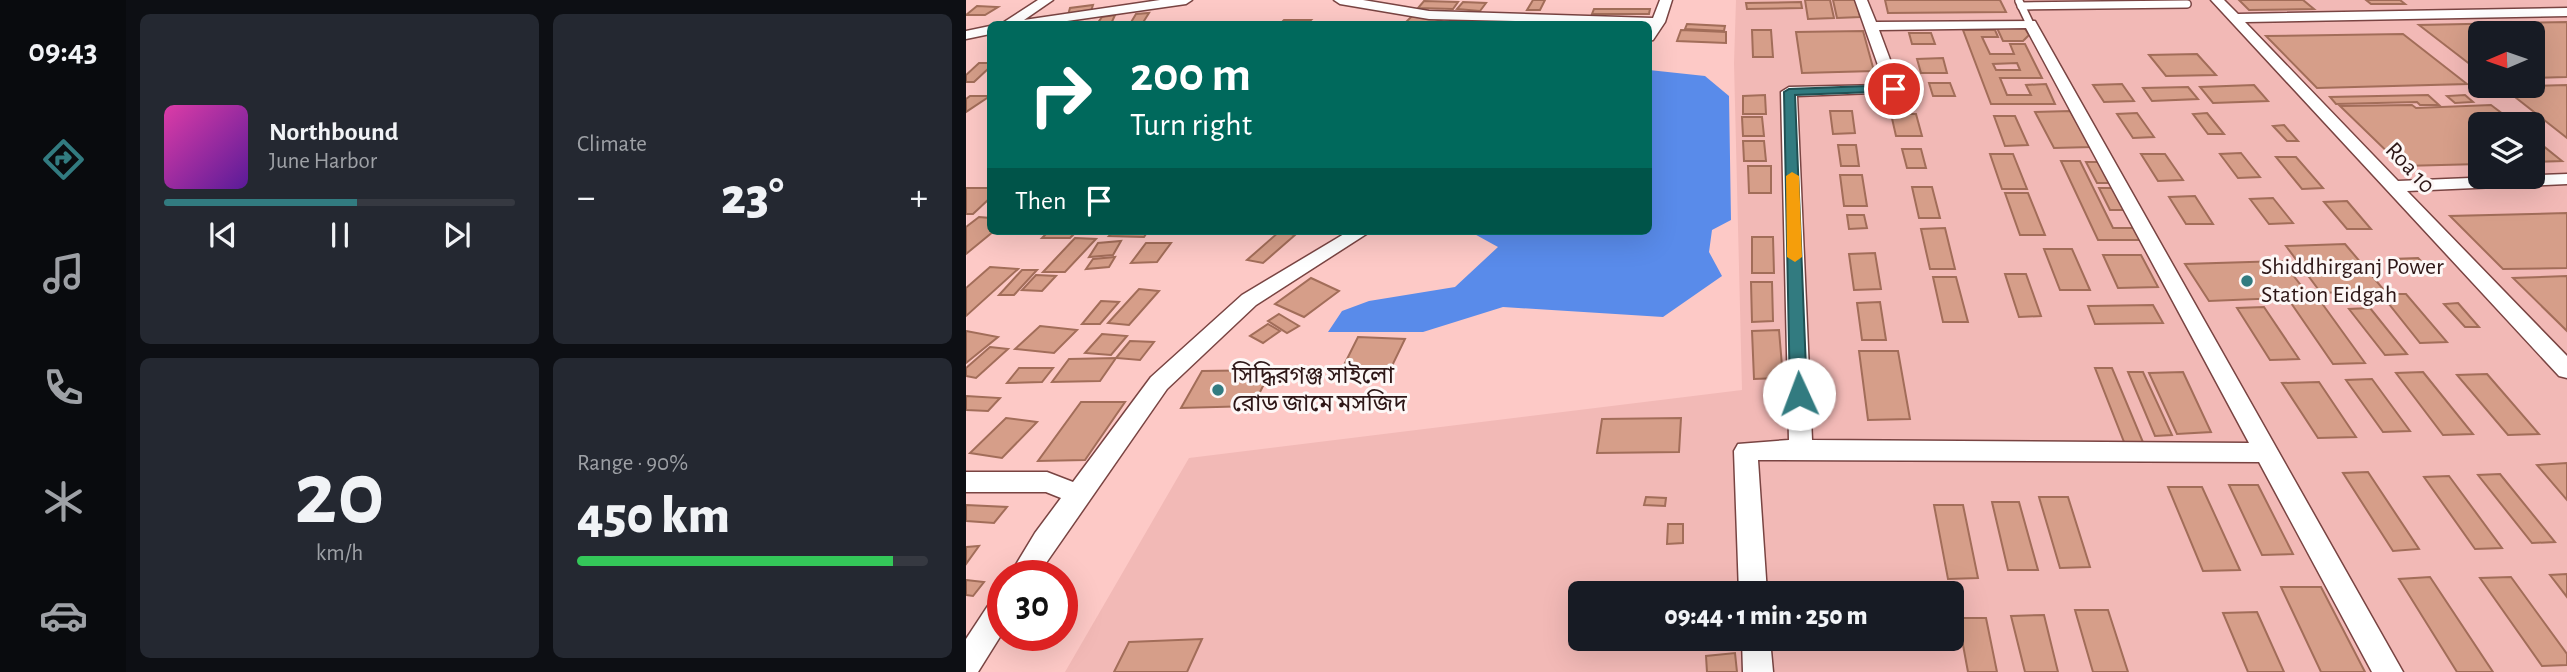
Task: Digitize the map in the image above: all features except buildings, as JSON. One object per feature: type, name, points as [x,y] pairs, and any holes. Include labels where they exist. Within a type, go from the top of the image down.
[{"type":"street","points":[[1012,21],[1047,0]]},
{"type":"street","points":[[1042,21],[1186,0]]},
{"type":"street","points":[[1340,0],[1429,15],[1625,21]]},
{"type":"street","points":[[1652,31],[1666,0]]},
{"type":"street","points":[[1801,449],[1789,92],[1894,89],[1861,0]]},
{"type":"street","name":"Roa 10","points":[[2217,0],[2567,370]]},
{"type":"street","points":[[1869,26],[2023,10],[2388,672]]},
{"type":"street","points":[[2234,18],[2567,12]]},
{"type":"street","points":[[1652,22],[1658,22]]},
{"type":"street","points":[[966,35],[987,31]]},
{"type":"street","points":[[2392,186],[2567,180]]},
{"type":"street","points":[[1033,560],[1160,383],[1249,300],[1355,235]]},
{"type":"street","points":[[1753,581],[1746,451],[1801,449],[2268,453]]},
{"type":"street","points":[[966,482],[1047,482],[1079,494]]},
{"type":"street","points":[[966,665],[987,632]]},
{"type":"street","points":[[1757,651],[1758,672]]},
{"type":"lane","points":[[2023,10],[2187,4],[2184,0]]},
{"type":"shaded area","points":[[1736,0],[2567,0],[2567,672],[1065,672],[1189,458],[1742,390],[1734,63]]},
{"type":"water","points":[[1652,70],[1705,76],[1729,96],[1731,220],[1712,230],[1709,252],[1722,276],[1663,317],[1503,307],[1423,332],[1328,332],[1342,311],[1369,301],[1455,287],[1498,247],[1476,235],[1652,235]]},
{"type":"slow traffic","points":[[1792,176],[1795,257]]},
{"type":"place","name":"Shiddhirganj Power Station Eidgah","points":[[2247,281]]},
{"type":"place","name":"সিদ্ধিরগঞ্জ সাইলো রোড জামে মসজিদ","points":[[1218,390]]},
{"type":"route","points":[[1799,394],[1789,92],[1894,89]]}]
